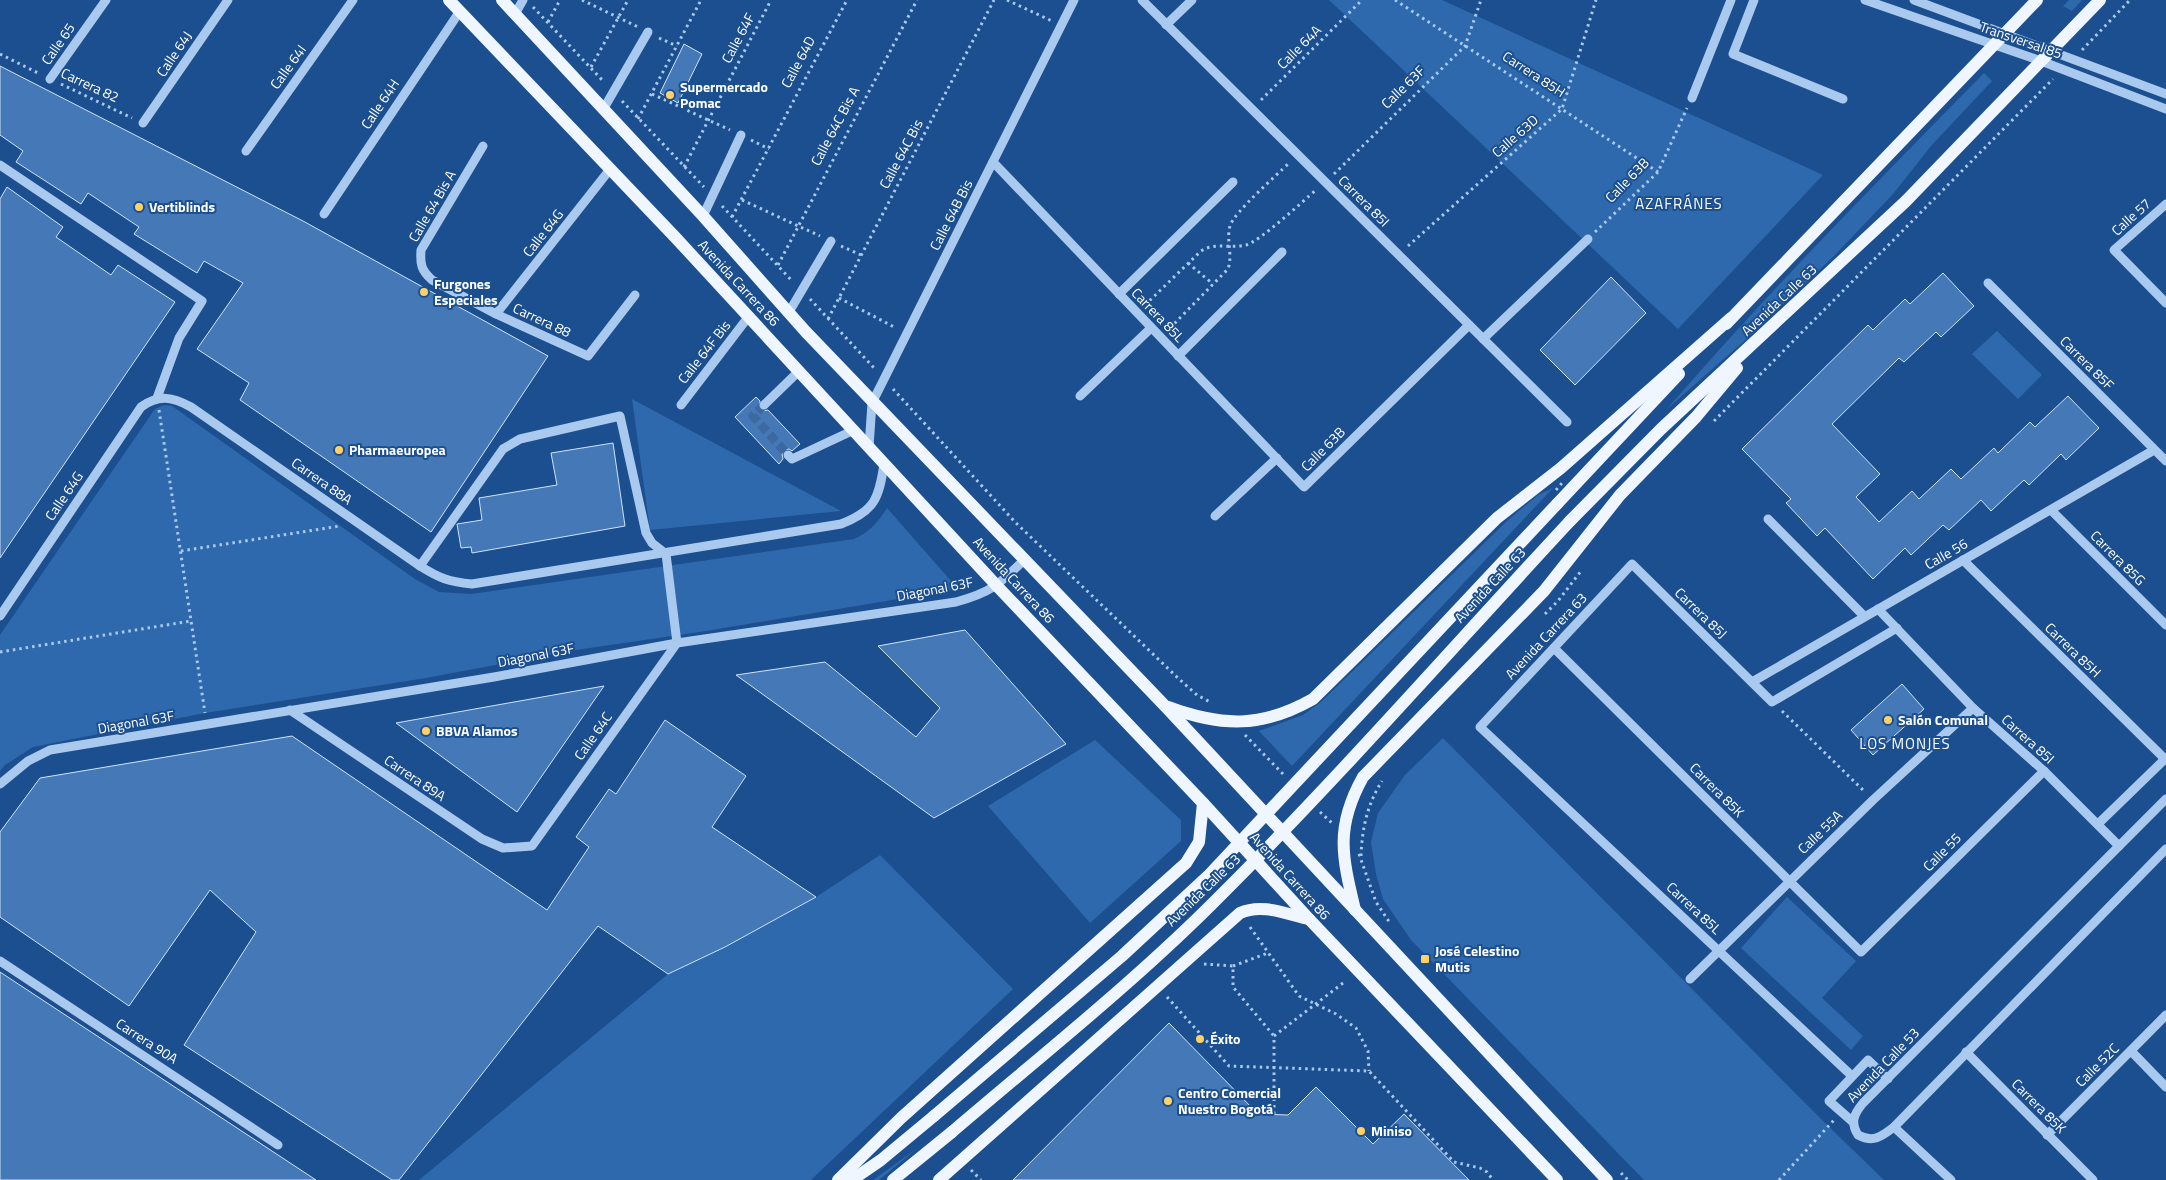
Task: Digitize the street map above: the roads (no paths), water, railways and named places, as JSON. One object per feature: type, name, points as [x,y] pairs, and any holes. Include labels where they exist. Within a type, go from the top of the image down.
[{"type":"main road","name":"Avenida Carrera 86","points":[[449,0],[611,168],[997,586],[1557,1180]]},
{"type":"main road","name":"Avenida Carrera 86","points":[[502,0],[604,108],[872,402],[1166,707],[1355,912],[1607,1180]]},
{"type":"main road","name":"Avenida Calle 63","points":[[852,1180],[934,1116],[1122,956],[1208,876],[1731,318],[2038,0]]},
{"type":"main road","name":"Avenida Calle 63","points":[[893,1180],[1134,976],[1220,896],[1291,823],[1570,520],[1661,429],[1906,201],[2100,0]]},
{"type":"main road","points":[[1166,707],[1196,718],[1232,722],[1256,720],[1279,715],[1313,699],[1497,518],[1560,468],[1731,318]]},
{"type":"main road","points":[[1355,912],[1345,871],[1343,835],[1347,811],[1364,777],[1544,592],[1620,495],[1696,417],[1762,337]]},
{"type":"main road","points":[[838,1180],[908,1111],[1182,867],[1199,842],[1203,803]]},
{"type":"main road","points":[[945,1178],[1240,913],[1255,908],[1268,909],[1309,919]]},
{"type":"street","name":"Calle 65","points":[[50,79],[106,0]]},
{"type":"street","name":"Calle 64J","points":[[144,123],[228,0]]},
{"type":"street","name":"Calle 64I","points":[[246,151],[353,0]]},
{"type":"street","points":[[515,14],[523,0]]},
{"type":"street","name":"Carrera 85I","points":[[1142,0],[1567,422]]},
{"type":"street","points":[[1166,25],[1192,0]]},
{"type":"street","points":[[1692,98],[1731,0]]},
{"type":"street","points":[[1754,0],[1732,54],[1843,99]]},
{"type":"street","name":"Transversal 85","points":[[1866,0],[2041,61],[2166,109]]},
{"type":"street","name":"Transversal 85","points":[[1914,0],[2166,94]]},
{"type":"street","name":"Calle 64B Bis","points":[[869,447],[872,402],[1061,25],[1070,1]]},
{"type":"street","name":"Calle 64H","points":[[324,214],[460,10]]},
{"type":"street","points":[[604,108],[648,32]]},
{"type":"street","points":[[703,216],[741,135]]},
{"type":"street","name":"Calle 64 Bis A","points":[[432,280],[423,272],[420,263],[421,250],[483,146]]},
{"type":"street","name":"Carrera 85L","points":[[993,162],[1304,487]]},
{"type":"street","points":[[0,165],[202,301],[179,338],[157,398]]},
{"type":"street","name":"Calle 64G","points":[[496,314],[611,168]]},
{"type":"street","points":[[1119,294],[1233,182]]},
{"type":"street","name":"Calle 57","points":[[2166,204],[2114,250],[2166,303]]},
{"type":"street","points":[[1483,339],[1588,239]]},
{"type":"street","points":[[789,312],[831,241]]},
{"type":"street","points":[[1178,356],[1282,252]]},
{"type":"street","name":"Carrera 88","points":[[432,280],[496,314],[588,356],[635,295]]},
{"type":"street","name":"Carrera 85F","points":[[1988,283],[2166,462]]},
{"type":"street","name":"Calle 64F Bis","points":[[681,404],[749,316]]},
{"type":"street","name":"Calle 63B","points":[[1304,487],[1469,325]]},
{"type":"street","points":[[1080,396],[1151,328]]},
{"type":"street","points":[[764,405],[799,371]]},
{"type":"street","name":"Carrera 88A","points":[[157,398],[169,397],[191,407],[438,578],[472,584],[666,554]]},
{"type":"street","name":"Calle 64G","points":[[0,616],[141,407],[157,398]]},
{"type":"street","points":[[420,566],[503,449],[520,438],[620,416],[646,533],[652,543],[666,554],[677,643]]},
{"type":"street","points":[[788,455],[792,459],[854,430]]},
{"type":"street","name":"Calle 56","points":[[1752,682],[2154,450]]},
{"type":"street","points":[[1215,516],[1276,458]]},
{"type":"street","points":[[666,554],[841,524],[857,518],[870,508],[877,498],[884,464]]},
{"type":"street","name":"Carrera 85G","points":[[2051,510],[2166,625]]},
{"type":"street","points":[[1768,519],[1864,616]]},
{"type":"street","name":"Diagonal 63F","points":[[0,784],[14,771],[40,754],[50,750],[494,677],[677,643],[956,602],[979,596],[997,586],[1024,560]]},
{"type":"street","name":"Carrera 85H","points":[[1962,560],[2165,758]]},
{"type":"street","name":"Avenida Carrera 63","points":[[1480,727],[1632,564]]},
{"type":"street","name":"Carrera 85J","points":[[1632,564],[1772,702],[1897,628]]},
{"type":"street","name":"Carrera 85I","points":[[1878,609],[1974,708],[2044,771],[2120,846]]},
{"type":"street","name":"Calle 64C","points":[[532,846],[677,643]]},
{"type":"street","name":"Carrera 85K","points":[[1554,648],[1860,952]]},
{"type":"street","name":"Calle 55A","points":[[1690,980],[1873,800],[1974,708]]},
{"type":"street","name":"Carrera 89A","points":[[290,710],[482,840],[503,848],[532,846]]},
{"type":"street","name":"Carrera 85L","points":[[1480,727],[1852,1076]]},
{"type":"street","points":[[2098,824],[2165,758]]},
{"type":"street","name":"Calle 55","points":[[1860,952],[2044,771]]},
{"type":"street","name":"Avenida Calle 53","points":[[2166,799],[1859,1108],[1852,1122],[1858,1135],[1865,1139],[1879,1138],[1894,1127],[2166,849]]},
{"type":"street","name":"Carrera 90A","points":[[0,961],[278,1145]]},
{"type":"street","name":"Calle 52C","points":[[2047,1135],[2166,1015]]},
{"type":"street","points":[[2131,1051],[2166,1087]]},
{"type":"street","name":"Carrera 85K","points":[[1966,1052],[2093,1180]]},
{"type":"street","points":[[1852,1122],[1829,1101],[1868,1060],[1888,1078]]},
{"type":"street","points":[[1894,1127],[1950,1180]]},
{"type":"tunnel","points":[[764,405],[753,416],[788,455]]},
{"type":"place","name":"Supermercado Pomac","points":[[670,95]]},
{"type":"place","name":"Vertiblinds","points":[[139,207]]},
{"type":"place","name":"Furgones Especiales","points":[[424,292]]},
{"type":"place","name":"Pharmaeuropea","points":[[339,450]]},
{"type":"place","name":"Salón Comunal","points":[[1888,720]]},
{"type":"place","name":"BBVA Alamos","points":[[426,731]]},
{"type":"place","name":"José Celestino Mutis","points":[[1425,959]]},
{"type":"place","name":"Éxito","points":[[1200,1039]]},
{"type":"place","name":"Centro Comercial Nuestro Bogotá","points":[[1168,1101]]},
{"type":"place","name":"Miniso","points":[[1361,1131]]},
{"type":"district","name":"AZAFRÁNES","points":[[1679,204]]},
{"type":"district","name":"LOS MONJES","points":[[1905,744]]}]
